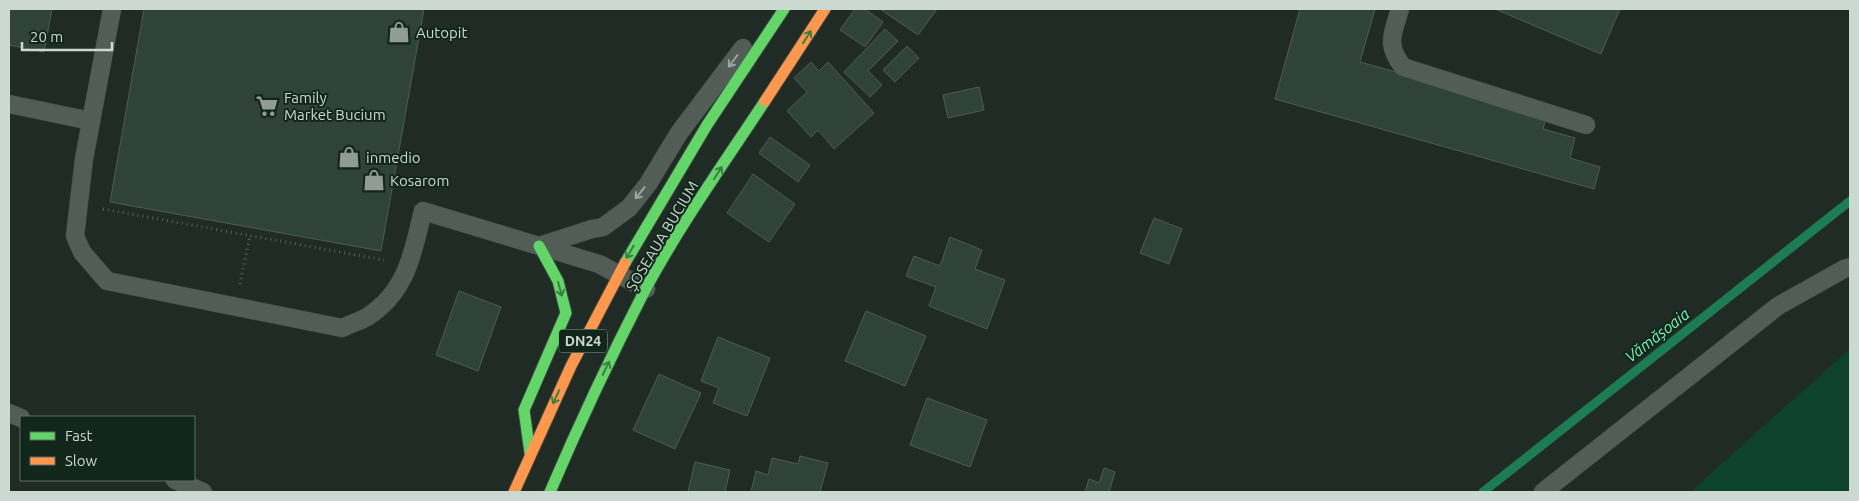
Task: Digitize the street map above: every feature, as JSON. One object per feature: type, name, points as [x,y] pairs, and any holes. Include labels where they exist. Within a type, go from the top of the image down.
[{"type":"main road","name":"ȘOSEAUA BUCIUM","points":[[514,492],[565,375],[618,274],[664,195],[784,9]]},
{"type":"main road","name":"ȘOSEAUA BUCIUM","points":[[550,492],[578,424],[646,289],[697,206],[825,9]]},
{"type":"main road","points":[[530,453],[524,410],[566,313],[558,281],[539,246]]},
{"type":"lane","points":[[112,9],[91,121],[75,236],[82,252],[107,281],[342,328],[367,317],[395,293],[410,264],[423,211],[599,264],[646,289]]},
{"type":"lane","points":[[539,246],[603,227],[628,208],[648,184],[678,133],[774,9]]},
{"type":"lane","points":[[1400,9],[1391,42],[1394,56],[1403,67],[1586,125]]},
{"type":"lane","points":[[9,104],[91,121]]},
{"type":"lane","points":[[1543,492],[1778,306],[1844,268],[1850,267]]},
{"type":"lane","points":[[177,481],[203,492]]},
{"type":"path","points":[[78,204],[410,264]]},
{"type":"path","points":[[235,307],[250,236]]},
{"type":"green space","points":[[1850,349],[1850,492],[1690,492]]},
{"type":"building","points":[[9,9],[52,9],[44,52],[9,45]]},
{"type":"building","name":"Family Market Bucium","points":[[144,9],[424,9],[381,251],[110,202]]},
{"type":"building","points":[[855,9],[865,9],[883,22],[865,47],[840,30]]},
{"type":"building","points":[[880,9],[937,9],[918,35]]},
{"type":"building","points":[[1300,9],[1375,9],[1360,62],[1547,114],[1543,129],[1575,138],[1570,158],[1600,167],[1594,189],[1275,99]]},
{"type":"building","points":[[1495,9],[1620,9],[1601,54]]},
{"type":"building","points":[[885,29],[898,41],[868,71],[882,85],[870,97],[844,72]]},
{"type":"building","points":[[907,46],[919,58],[895,82],[883,70]]},
{"type":"building","points":[[811,62],[819,71],[828,62],[874,113],[834,149],[818,130],[811,137],[787,111],[807,92],[794,78]]},
{"type":"building","points":[[979,87],[984,110],[948,118],[943,95]]},
{"type":"building","points":[[770,137],[810,165],[798,182],[759,153]]},
{"type":"building","points":[[753,174],[795,204],[769,242],[727,213]]},
{"type":"building","points":[[1154,218],[1182,229],[1169,264],[1140,253]]},
{"type":"building","points":[[950,237],[982,250],[975,269],[1005,280],[987,329],[929,306],[936,287],[906,276],[914,256],[940,266]]},
{"type":"building","points":[[459,291],[501,307],[478,371],[436,355]]},
{"type":"building","points":[[866,311],[926,336],[905,386],[845,361]]},
{"type":"building","points":[[718,337],[770,358],[747,416],[713,403],[719,388],[701,381]]},
{"type":"building","points":[[659,374],[701,393],[675,449],[633,430]]},
{"type":"building","points":[[927,398],[987,420],[970,467],[910,445]]},
{"type":"building","points":[[800,456],[828,463],[820,492],[751,492],[756,471],[768,475],[772,458],[798,464]]},
{"type":"building","points":[[695,462],[730,470],[725,492],[688,492]]},
{"type":"building","points":[[1104,468],[1115,472],[1109,492],[1085,492],[1089,479],[1099,483]]},
{"type":"waterway","name":"Vămășoaia","points":[[1483,492],[1850,201]]},
{"type":"traffic: fast","points":[[625,263],[707,125],[784,9]]},
{"type":"traffic: fast","points":[[550,492],[572,441],[645,290],[688,218],[765,101]]},
{"type":"traffic: fast","points":[[530,453],[524,410],[566,313],[558,281],[539,246]]},
{"type":"traffic: slow","points":[[765,101],[825,9]]},
{"type":"traffic: slow","points":[[514,492],[571,366],[625,263]]},
{"type":"place","name":"Autopit","points":[[399,32]]},
{"type":"place","name":"Family Market Bucium","points":[[267,106]]},
{"type":"place","name":"inmedio","points":[[349,157]]},
{"type":"place","name":"Kosarom","points":[[374,180]]}]
